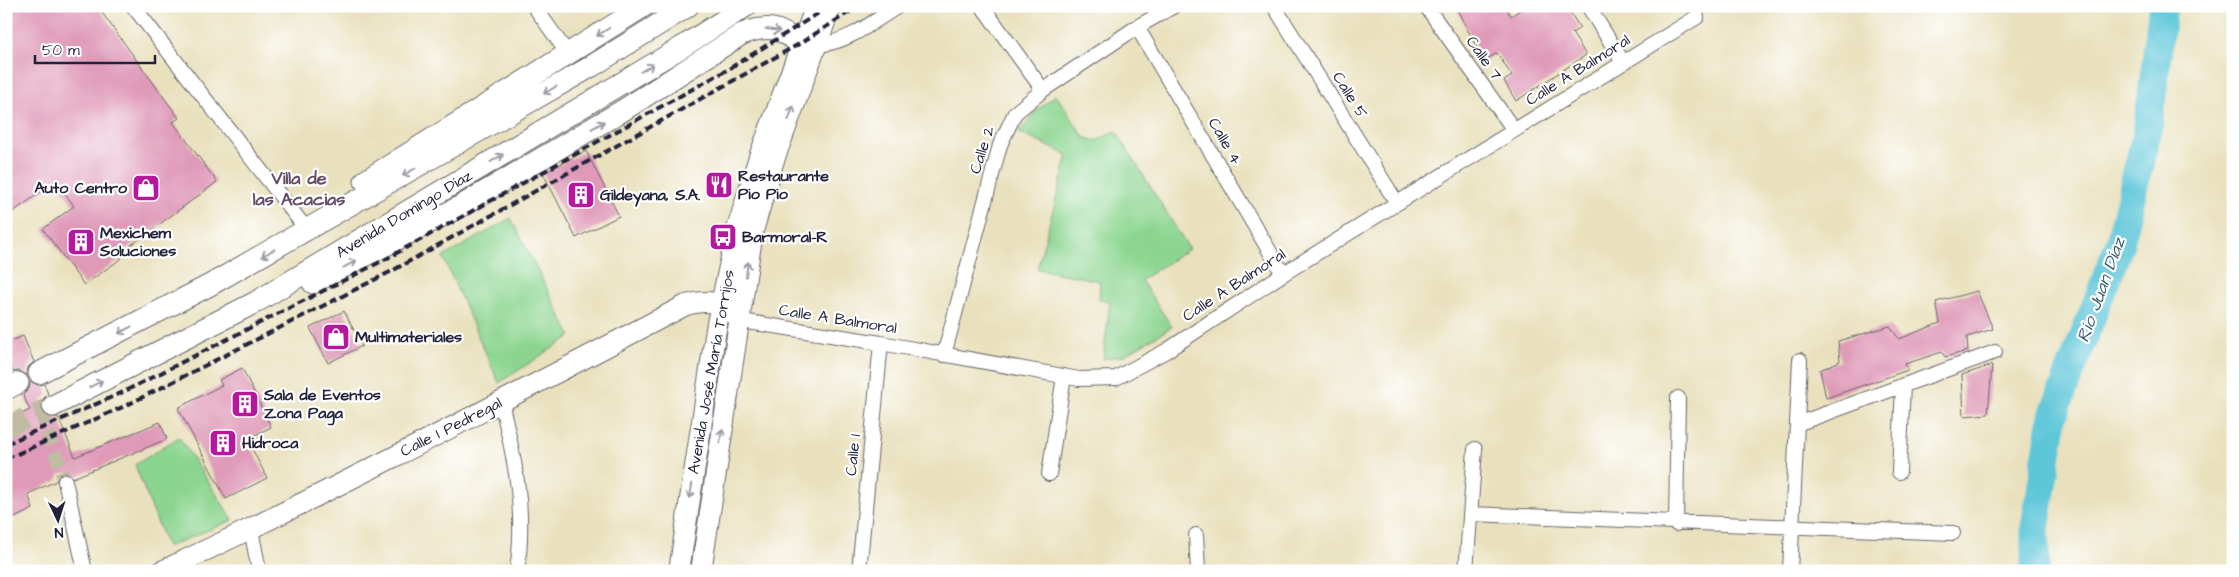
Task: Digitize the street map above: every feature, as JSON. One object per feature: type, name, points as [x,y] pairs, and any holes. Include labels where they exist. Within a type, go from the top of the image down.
[{"type":"main road","points":[[307,230],[323,210],[334,201],[644,6]]},
{"type":"main road","name":"Avenida Domingo Díaz","points":[[39,373],[210,286],[592,66],[688,6]]},
{"type":"main road","points":[[742,34],[747,6]]},
{"type":"main road","name":"Avenida Domingo Díaz","points":[[53,406],[256,302],[682,47],[747,6]]},
{"type":"main road","name":"Avenida José María Torrijos","points":[[700,571],[753,231],[809,45],[816,6]]},
{"type":"main road","name":"Avenida José María Torrijos","points":[[679,571],[721,305],[737,229],[759,157],[809,45],[831,6]]},
{"type":"main road","points":[[256,302],[307,287],[461,206],[625,109],[742,34],[757,29],[774,28],[809,45]]},
{"type":"main road","name":"Calle 1 Pedregal","points":[[162,571],[251,529],[501,402],[686,305],[710,301],[721,305],[739,317]]},
{"type":"street","points":[[133,6],[307,230]]},
{"type":"street","points":[[534,6],[568,54]]},
{"type":"street","points":[[809,45],[828,45],[839,41],[898,6]]},
{"type":"street","points":[[982,6],[1043,90]]},
{"type":"street","name":"Calle 2","points":[[944,354],[1000,145],[1015,113],[1043,90],[1138,27],[1174,6]]},
{"type":"street","name":"Calle 5","points":[[1274,6],[1397,203]]},
{"type":"street","name":"Calle 7","points":[[1426,6],[1514,130]]},
{"type":"street","points":[[1588,6],[1623,62]]},
{"type":"street","name":"Calle A Balmoral","points":[[739,317],[748,322],[881,343],[1079,379],[1116,378],[1166,351],[1283,274],[1696,17]]},
{"type":"street","name":"Calle 4","points":[[1138,27],[1283,274]]},
{"type":"street","name":"Calle 1","points":[[859,571],[881,343]]},
{"type":"street","points":[[1797,424],[1995,352]]},
{"type":"street","points":[[1790,571],[1800,360]]},
{"type":"street","points":[[1049,474],[1064,376]]},
{"type":"street","points":[[1899,472],[1903,385]]},
{"type":"street","points":[[1676,524],[1678,398]]},
{"type":"street","points":[[501,402],[514,456],[520,500],[521,540],[517,571]]},
{"type":"street","points":[[1466,571],[1475,449]]},
{"type":"street","points":[[65,482],[85,571]]},
{"type":"street","points":[[1471,514],[1676,524],[1953,533]]},
{"type":"street","points":[[251,529],[259,571]]},
{"type":"street","points":[[1196,535],[1198,571]]},
{"type":"green space","points":[[1056,95],[1084,137],[1096,141],[1116,131],[1189,249],[1141,280],[1172,327],[1124,355],[1103,359],[1110,302],[1099,300],[1100,281],[1037,269],[1068,155],[1019,133],[1036,111]]},
{"type":"green space","points":[[511,218],[571,336],[499,383],[443,257]]},
{"type":"green space","points":[[179,437],[233,520],[167,547],[135,465]]},
{"type":"building","points":[[6,6],[97,6],[179,118],[173,122],[217,182],[119,254],[122,258],[84,285],[43,229],[74,206],[56,181],[6,217]]},
{"type":"building","points":[[1455,6],[1505,6],[1511,16],[1526,6],[1566,6],[1580,28],[1572,33],[1586,55],[1516,101],[1504,81],[1512,76],[1497,53],[1484,61]]},
{"type":"building","name":"Gildeyana, S.A.","points":[[586,151],[619,216],[576,238],[543,173]]},
{"type":"building","points":[[1977,291],[1993,329],[1967,337],[1968,351],[1945,357],[1942,352],[1905,364],[1908,370],[1826,398],[1820,370],[1840,361],[1838,341],[1890,326],[1899,339],[1940,323],[1936,302]]},
{"type":"building","name":"Multimateriales","points":[[344,311],[362,346],[328,363],[310,328]]},
{"type":"building","points":[[23,336],[34,362],[28,367],[27,375],[19,371],[13,372],[6,356],[6,343]]},
{"type":"building","points":[[1992,365],[1988,414],[1964,416],[1962,375]]},
{"type":"building","name":"Hidroca","points":[[242,368],[271,427],[247,439],[267,478],[226,499],[178,408],[222,385],[219,380]]},
{"type":"building","points":[[30,381],[38,385],[44,384],[48,394],[42,400],[42,411],[47,417],[58,417],[75,457],[160,422],[167,439],[73,478],[68,473],[59,475],[56,481],[28,494],[33,509],[6,522],[6,421],[30,410],[23,395],[29,389]]},
{"type":"waterway","name":"Río Juan Díaz","points":[[2035,571],[2035,528],[2053,416],[2120,243],[2148,127],[2163,6]]},
{"type":"tunnel","points":[[6,427],[53,406]]},
{"type":"tunnel","points":[[41,412],[65,481]]},
{"type":"railway","points":[[6,444],[121,393],[384,260],[727,70],[830,6]]},
{"type":"railway","points":[[6,459],[127,405],[390,272],[799,44],[859,6]]},
{"type":"place","name":"Restaurante Pio Pio","points":[[719,185]]},
{"type":"place","name":"Auto Centro","points":[[146,188]]},
{"type":"place","name":"Gildeyana, S.A.","points":[[581,195]]},
{"type":"place","name":"Barmoral-R","points":[[723,237]]},
{"type":"place","name":"Mexichem Soluciones","points":[[81,242]]},
{"type":"place","name":"Multimateriales","points":[[336,337]]},
{"type":"place","name":"Sala de Eventos Zona Paga","points":[[245,404]]},
{"type":"place","name":"Hidroca","points":[[223,443]]},
{"type":"district","name":"Villa de las Acacias","points":[[299,188]]}]
